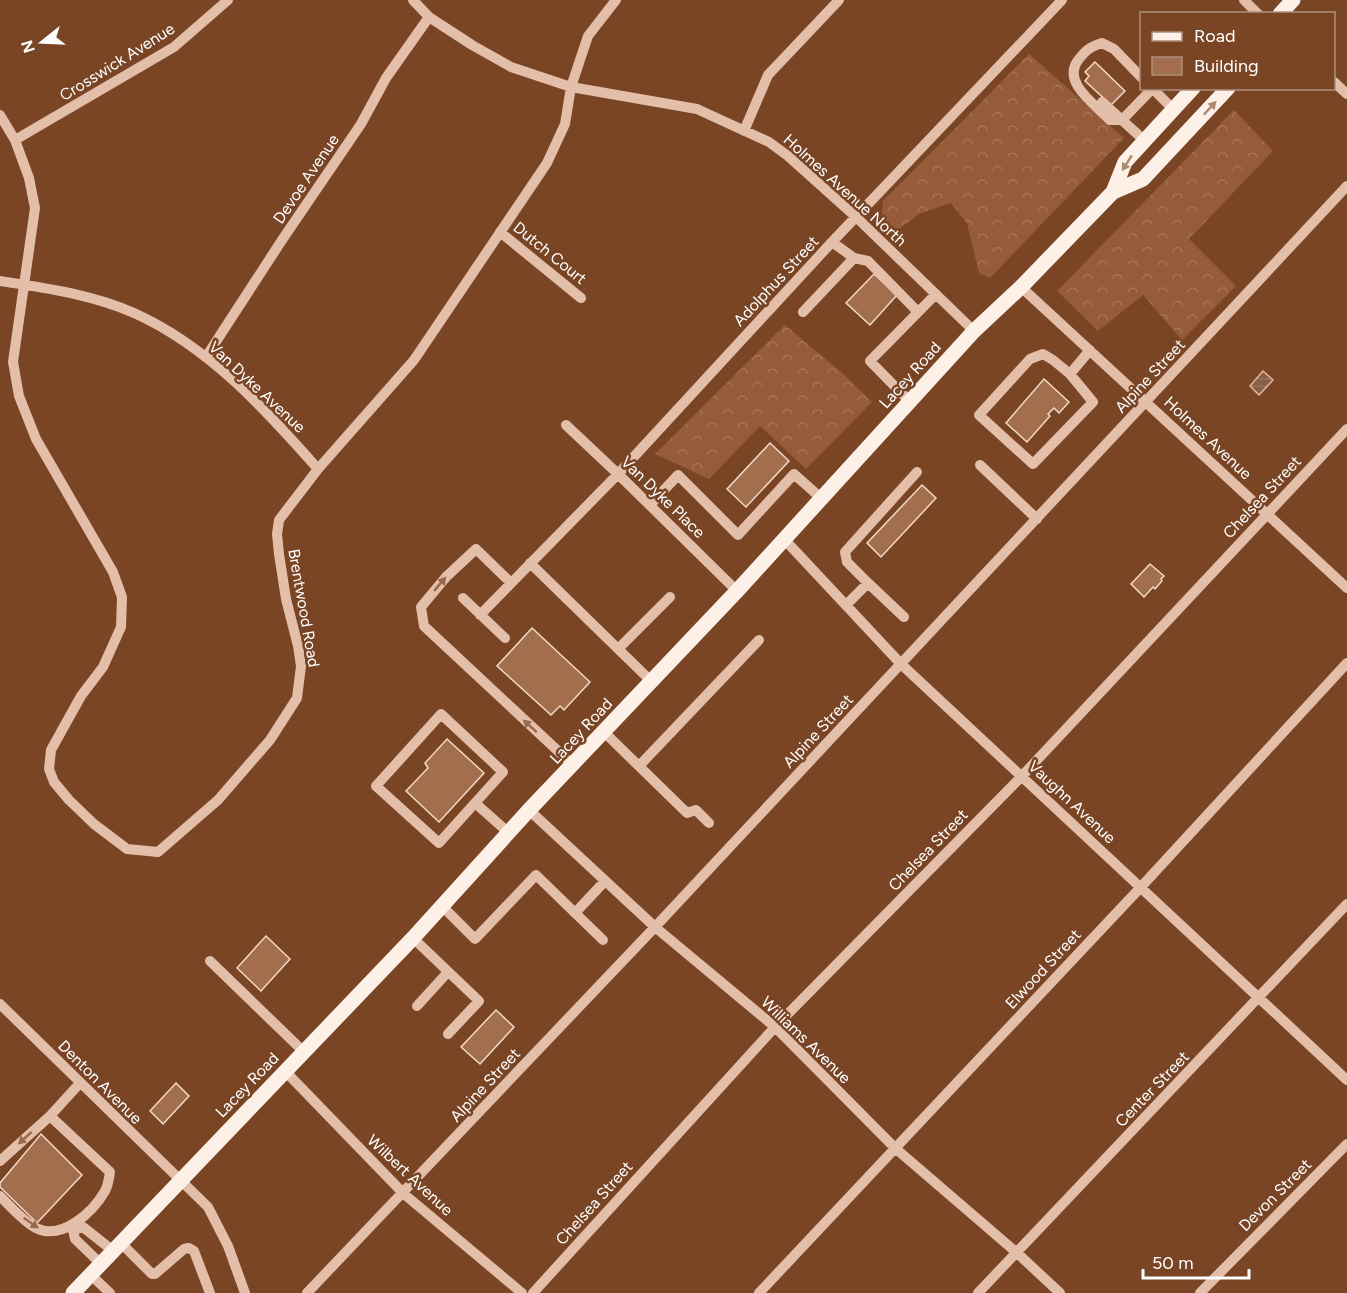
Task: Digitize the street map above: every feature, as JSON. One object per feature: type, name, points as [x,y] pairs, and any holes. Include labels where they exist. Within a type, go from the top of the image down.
[{"type":"main road","points":[[1282,12],[1293,0]]},
{"type":"main road","name":"Lacey Road","points":[[1113,192],[1125,162],[1191,90]]},
{"type":"main road","name":"Lacey Road","points":[[73,1293],[413,938],[530,810],[737,591],[974,331],[1021,287],[1113,192],[1143,178],[1226,90]]},
{"type":"street","name":"Crosswick Avenue","points":[[15,140],[174,47],[228,0]]},
{"type":"street","name":"Holmes Avenue North","points":[[413,0],[429,17],[511,67],[571,87],[697,109],[769,142],[788,156],[856,217],[974,331]]},
{"type":"street","name":"Brentwood Road","points":[[0,115],[15,140],[29,178],[34,208],[13,362],[19,396],[36,439],[113,572],[122,597],[121,627],[104,667],[81,696],[51,750],[49,769],[54,782],[94,824],[127,849],[158,852],[218,800],[270,740],[297,698],[301,680],[298,646],[286,599],[277,534],[279,520],[318,469],[414,360],[547,163],[565,124],[571,87],[588,36],[616,0]]},
{"type":"street","points":[[744,130],[768,75],[839,0]]},
{"type":"street","name":"Adolphus Street","points":[[480,615],[618,474],[832,242],[1062,0]]},
{"type":"street","points":[[1244,0],[1256,12]]},
{"type":"street","name":"Devoe Avenue","points":[[206,357],[361,124],[387,78],[429,17]]},
{"type":"street","points":[[1140,76],[1114,50],[1102,44],[1081,66],[1080,74],[1082,84],[1145,141]]},
{"type":"street","points":[[1335,83],[1347,94]]},
{"type":"street","points":[[1122,120],[1151,90]]},
{"type":"street","points":[[1153,90],[1173,110]]},
{"type":"street","name":"Alpine Street","points":[[307,1293],[404,1194],[655,927],[1347,186]]},
{"type":"street","name":"Dutch Court","points":[[500,232],[581,298]]},
{"type":"street","points":[[832,242],[854,258],[868,261],[918,312]]},
{"type":"street","points":[[803,312],[854,258]]},
{"type":"street","name":"Van Dyke Avenue","points":[[0,281],[97,299],[134,313],[164,329],[206,357],[272,418],[318,469]]},
{"type":"street","name":"Holmes Avenue","points":[[1021,287],[1347,588]]},
{"type":"street","points":[[910,402],[870,362],[936,294]]},
{"type":"street","points":[[1070,374],[1090,350]]},
{"type":"street","points":[[1043,354],[1070,374],[1093,402],[1033,464],[979,415],[1030,359],[1043,354]]},
{"type":"street","name":"Van Dyke Place","points":[[566,426],[737,591]]},
{"type":"street","name":"Chelsea Street","points":[[533,1293],[775,1028],[1022,776],[1347,429]]},
{"type":"street","points":[[980,465],[1037,519]]},
{"type":"street","points":[[904,617],[847,562],[845,552],[917,472]]},
{"type":"street","points":[[650,505],[678,475],[738,535],[794,474],[822,499]]},
{"type":"street","name":"Vaughn Avenue","points":[[784,539],[901,664],[1347,1080]]},
{"type":"street","points":[[511,583],[476,549],[446,577],[421,607],[423,626],[573,765]]},
{"type":"street","points":[[530,563],[652,682]]},
{"type":"street","points":[[846,605],[868,583]]},
{"type":"street","points":[[618,649],[670,597]]},
{"type":"street","points":[[463,598],[505,638]]},
{"type":"street","points":[[639,766],[759,640]]},
{"type":"street","name":"Elwood Street","points":[[759,1293],[1347,663]]},
{"type":"street","points":[[441,714],[503,772],[475,803],[439,843],[376,786],[441,714]]},
{"type":"street","points":[[604,732],[687,813],[696,810],[709,823]]},
{"type":"street","points":[[475,803],[509,833]]},
{"type":"street","name":"Williams Avenue","points":[[530,810],[655,927],[775,1028],[895,1148],[1060,1293]]},
{"type":"street","points":[[442,906],[476,939],[536,875],[603,940]]},
{"type":"street","points":[[576,913],[605,881]]},
{"type":"street","name":"Center Street","points":[[978,1293],[1347,904]]},
{"type":"street","points":[[413,938],[479,1001],[448,1034]]},
{"type":"street","points":[[210,961],[304,1052]]},
{"type":"street","points":[[417,1006],[448,972]]},
{"type":"street","name":"Denton Avenue","points":[[0,1004],[208,1207],[228,1246],[242,1292]]},
{"type":"street","name":"Wilbert Avenue","points":[[285,1071],[404,1194],[522,1293]]},
{"type":"street","points":[[0,1161],[50,1116],[80,1083]]},
{"type":"street","points":[[50,1116],[110,1173],[107,1189],[72,1228]]},
{"type":"street","name":"Devon Street","points":[[1200,1293],[1347,1144]]},
{"type":"street","points":[[0,1196],[36,1228],[54,1230],[83,1227],[116,1246],[155,1275],[184,1249],[189,1248],[194,1251],[210,1293]]},
{"type":"street","points":[[72,1228],[75,1239],[110,1293]]},
{"type":"green space","points":[[1029,54],[1124,138],[990,278],[979,273],[967,223],[951,203],[919,214],[891,235],[881,223],[883,201]]},
{"type":"green space","points":[[1234,110],[1273,151],[1189,239],[1236,286],[1182,340],[1143,295],[1098,331],[1057,291]]},
{"type":"green space","points":[[785,325],[841,372],[872,402],[806,469],[760,426],[709,479],[655,454]]},
{"type":"shaded area","points":[[1263,371],[1273,380],[1259,395],[1250,386]]},
{"type":"building","points":[[1095,62],[1125,91],[1111,105],[1085,81],[1089,76],[1085,72]]},
{"type":"building","points":[[874,274],[897,295],[870,325],[846,303]]},
{"type":"building","points":[[1044,379],[1069,402],[1059,413],[1054,408],[1048,414],[1050,416],[1027,442],[1006,423]]},
{"type":"building","points":[[770,443],[789,461],[746,507],[727,489]]},
{"type":"building","points":[[922,485],[936,498],[881,557],[867,543]]},
{"type":"building","points":[[1150,564],[1164,576],[1155,589],[1153,587],[1144,597],[1131,584]]},
{"type":"building","points":[[532,628],[590,682],[564,710],[560,706],[551,715],[497,666]]},
{"type":"building","points":[[447,739],[484,773],[439,822],[406,791],[428,768],[425,763]]},
{"type":"building","points":[[266,936],[290,959],[261,991],[237,968]]},
{"type":"building","points":[[496,1010],[514,1027],[480,1064],[461,1047]]},
{"type":"building","points":[[176,1083],[189,1096],[163,1124],[150,1111]]},
{"type":"building","points":[[41,1134],[82,1175],[37,1223],[0,1187],[0,1183]]}]
